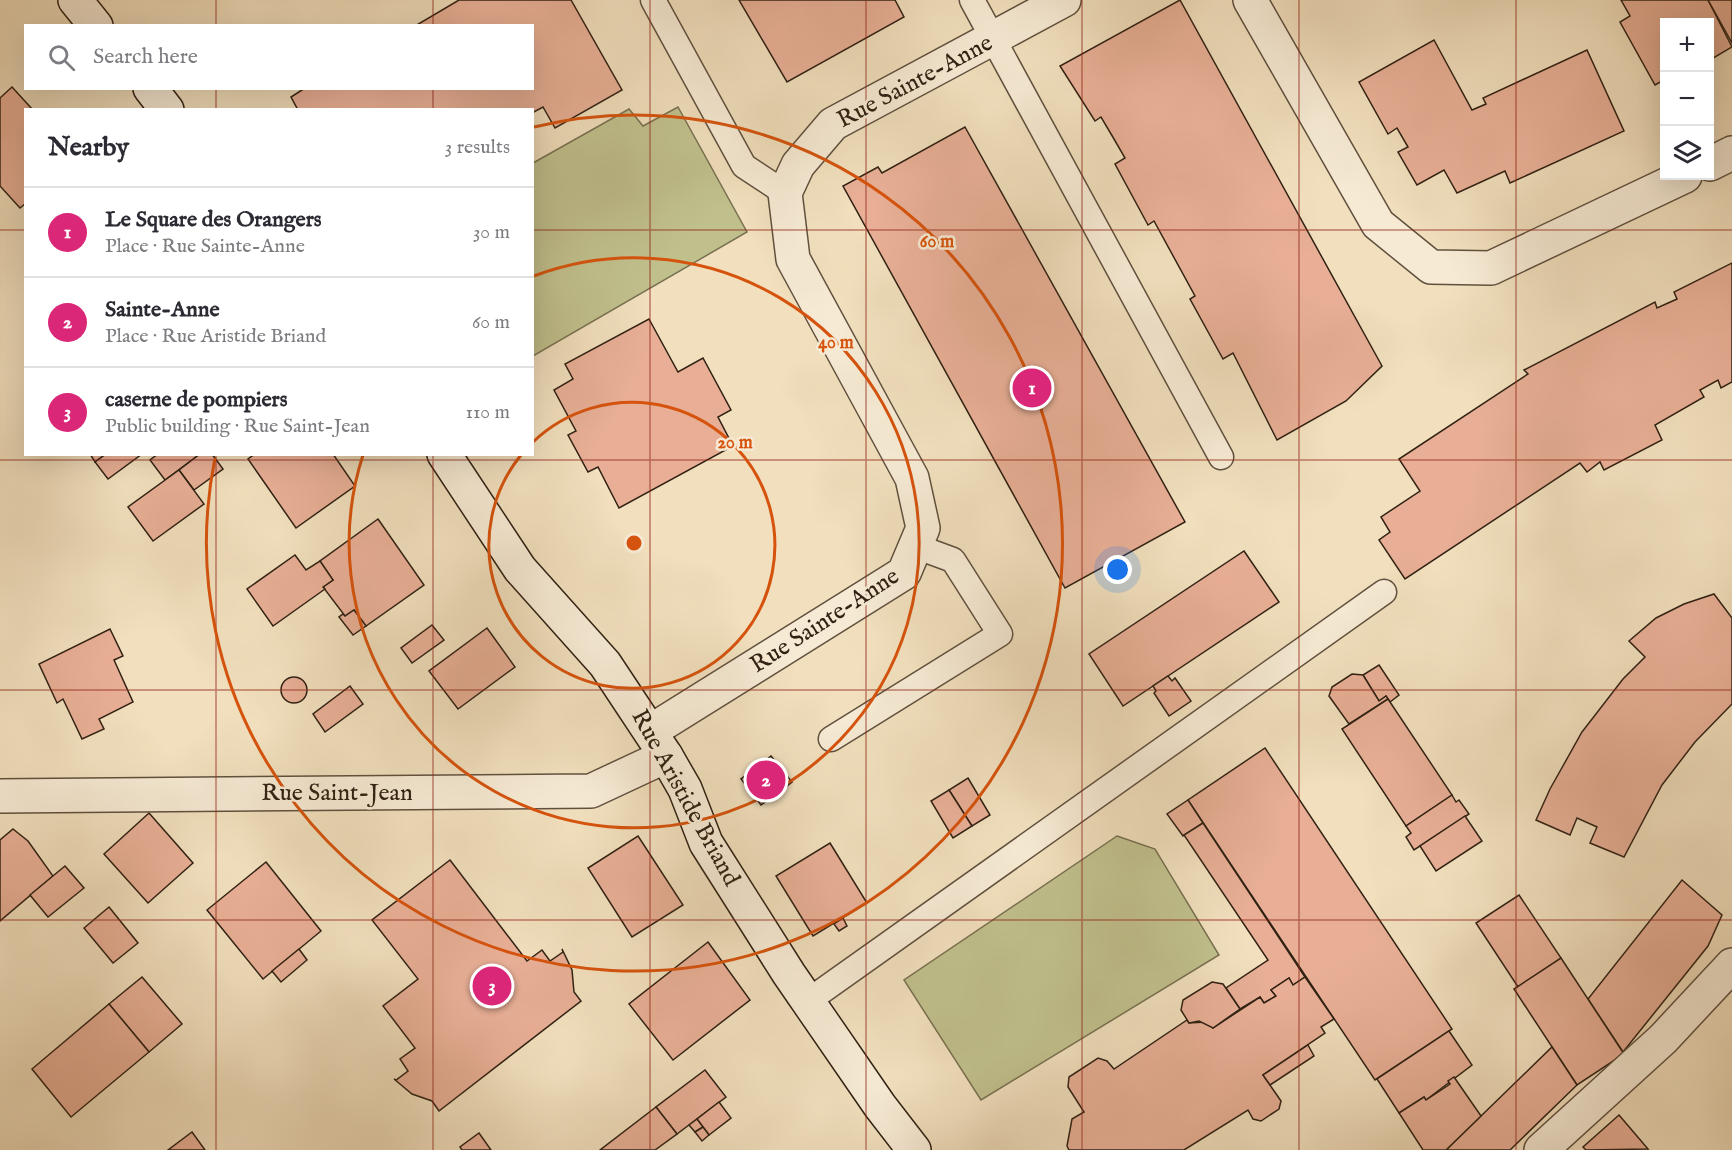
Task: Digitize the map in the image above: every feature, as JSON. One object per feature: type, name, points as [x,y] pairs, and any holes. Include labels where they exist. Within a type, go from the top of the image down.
[{"type":"street","points":[[75,0],[94,24]]},
{"type":"street","name":"Rue Sainte-Anne","points":[[658,744],[904,573],[923,528],[912,478],[793,259],[785,193],[798,165],[833,123],[994,40],[1064,0]]},
{"type":"street","points":[[1250,0],[1378,224],[1431,267],[1491,268],[1677,180]]},
{"type":"street","points":[[152,90],[165,108]]},
{"type":"street","points":[[1714,162],[1732,153]]},
{"type":"street","name":"Rue Aristide Briand","points":[[445,456],[520,569],[605,664],[685,789],[706,843],[808,1001],[880,1106],[914,1150]]},
{"type":"street","name":"Rue Saint-Jean","points":[[0,796],[591,791],[658,744]]},
{"type":"street","points":[[1540,1150],[1662,1038],[1732,965]]},
{"type":"lane","points":[[653,0],[744,166],[785,193]]},
{"type":"lane","points":[[972,0],[1221,457]]},
{"type":"lane","points":[[831,740],[1000,634],[953,560],[915,546]]},
{"type":"lane","points":[[808,1001],[1384,592]]},
{"type":"green space","points":[[678,107],[747,232],[534,355],[534,162],[629,109],[643,126]]},
{"type":"green space","points":[[1117,836],[1155,849],[1219,955],[981,1100],[904,980]]},
{"type":"building","points":[[459,0],[571,0],[622,90],[555,128],[543,107],[534,112],[534,108],[297,108],[291,97],[302,90],[534,90],[534,24],[418,24]]},
{"type":"building","points":[[739,0],[895,0],[904,17],[787,82]]},
{"type":"building","points":[[1180,0],[1382,366],[1346,401],[1277,440],[1233,353],[1223,359],[1190,299],[1195,296],[1154,221],[1148,225],[1115,164],[1125,158],[1114,139],[1101,117],[1095,121],[1060,66]]},
{"type":"building","points":[[1621,0],[1708,0],[1732,47],[1714,58],[1714,18],[1660,18],[1660,82],[1655,85],[1620,22],[1630,16]]},
{"type":"building","points":[[1708,0],[1732,0],[1732,43]]},
{"type":"building","points":[[1434,40],[1472,110],[1486,104],[1483,98],[1587,50],[1624,131],[1510,183],[1505,171],[1457,193],[1444,170],[1417,185],[1398,152],[1408,147],[1397,128],[1388,134],[1359,82]]},
{"type":"building","points":[[12,87],[31,108],[24,108],[24,205],[20,208],[0,186],[0,98]]},
{"type":"building","points":[[965,127],[1185,522],[1065,588],[843,186],[878,167],[882,173]]},
{"type":"building","points":[[1732,263],[1732,382],[1721,388],[1718,380],[1700,390],[1704,397],[1655,425],[1662,440],[1604,470],[1600,462],[1587,472],[1580,463],[1405,579],[1379,540],[1390,532],[1381,517],[1420,491],[1399,459],[1528,374],[1524,370],[1655,302],[1657,308],[1677,299],[1674,292]]},
{"type":"building","points":[[649,319],[678,372],[703,358],[731,410],[718,417],[733,446],[619,508],[598,467],[588,472],[568,435],[576,431],[554,390],[573,379],[565,364]]},
{"type":"building","points":[[91,456],[103,456],[95,462]]},
{"type":"building","points":[[103,456],[139,456],[108,479],[95,462]]},
{"type":"building","points":[[155,456],[197,456],[165,480],[150,460]]},
{"type":"building","points":[[197,456],[213,456],[223,469],[194,490],[179,470]]},
{"type":"building","points":[[252,456],[334,456],[355,486],[296,528],[248,459]]},
{"type":"building","points":[[179,470],[204,504],[153,541],[128,507]]},
{"type":"building","points":[[378,519],[424,585],[366,626],[354,610],[345,616],[323,587],[333,580],[320,561]]},
{"type":"building","points":[[1244,551],[1279,602],[1123,706],[1089,654]]},
{"type":"building","points":[[295,555],[306,570],[320,561],[333,580],[323,587],[325,589],[273,626],[247,589]]},
{"type":"building","points":[[1714,594],[1732,618],[1732,704],[1695,742],[1662,785],[1624,857],[1590,843],[1597,827],[1577,818],[1570,835],[1536,820],[1550,789],[1582,732],[1623,679],[1645,657],[1629,641],[1656,618],[1684,604]]},
{"type":"building","points":[[354,610],[366,626],[353,635],[339,617]]},
{"type":"building","points":[[432,625],[444,640],[412,663],[401,648]]},
{"type":"building","points":[[487,628],[515,667],[458,709],[429,671]]},
{"type":"building","points":[[110,629],[123,656],[114,660],[133,702],[99,719],[104,729],[82,739],[63,699],[57,703],[39,664]]},
{"type":"building","points":[[1379,665],[1399,695],[1390,702],[1386,696],[1379,701],[1363,675]]},
{"type":"building","points":[[1352,674],[1363,675],[1379,701],[1386,696],[1388,699],[1349,724],[1329,696],[1332,687]]},
{"type":"building","points":[[1168,676],[1172,681],[1175,678],[1191,701],[1169,716],[1154,693],[1156,691],[1153,686]]},
{"type":"building","points":[[294,677],[303,681],[307,690],[303,699],[294,703],[285,699],[281,690],[285,681]]},
{"type":"building","points":[[350,686],[363,704],[325,732],[313,714]]},
{"type":"building","points":[[1388,699],[1452,795],[1406,826],[1342,729]]},
{"type":"building","points":[[1265,748],[1452,1029],[1375,1080],[1188,800]]},
{"type":"building","points":[[771,756],[792,782],[761,805],[741,779]]},
{"type":"building","points":[[968,778],[990,815],[972,826],[949,790]]},
{"type":"building","points":[[949,790],[972,826],[953,838],[931,801]]},
{"type":"building","points":[[1452,795],[1456,802],[1459,800],[1469,814],[1414,850],[1406,837],[1411,833],[1406,826]]},
{"type":"building","points":[[1188,800],[1203,823],[1183,836],[1167,814]]},
{"type":"building","points":[[149,813],[193,863],[148,903],[104,854]]},
{"type":"building","points":[[1465,816],[1482,841],[1436,871],[1420,846]]},
{"type":"building","points":[[1203,823],[1305,977],[1293,985],[1289,978],[1271,990],[1276,996],[1264,1003],[1260,997],[1240,1009],[1226,988],[1268,960],[1184,835]]},
{"type":"building","points":[[13,829],[28,841],[53,876],[0,921],[0,840]]},
{"type":"building","points":[[638,836],[683,905],[632,937],[588,868]]},
{"type":"building","points":[[830,843],[867,903],[813,936],[776,876]]},
{"type":"building","points":[[450,860],[527,961],[542,950],[550,961],[563,952],[562,949],[572,970],[574,992],[581,1001],[439,1111],[432,1101],[412,1094],[394,1079],[396,1080],[408,1071],[400,1059],[415,1048],[383,1006],[418,979],[372,920]]},
{"type":"building","points":[[266,862],[321,931],[263,979],[207,910]]},
{"type":"building","points":[[65,866],[84,888],[48,917],[30,895]]},
{"type":"building","points":[[1682,880],[1722,915],[1708,946],[1623,1052],[1588,999]]},
{"type":"building","points":[[1519,895],[1561,958],[1518,987],[1476,923]]},
{"type":"building","points":[[109,907],[138,943],[113,963],[84,928]]},
{"type":"building","points":[[843,918],[847,926],[839,931],[834,924]]},
{"type":"building","points":[[708,942],[750,1000],[673,1060],[629,1004]]},
{"type":"building","points":[[299,949],[307,960],[281,982],[272,971]]},
{"type":"building","points":[[1561,958],[1624,1054],[1577,1085],[1514,989]]},
{"type":"building","points":[[142,977],[182,1024],[149,1052],[109,1004]]},
{"type":"building","points":[[1305,977],[1334,1019],[1321,1027],[1325,1033],[1263,1075],[1281,1101],[1279,1109],[1261,1121],[1253,1119],[1248,1110],[1184,1150],[1069,1150],[1067,1146],[1072,1119],[1084,1112],[1068,1087],[1069,1077],[1098,1058],[1107,1061],[1114,1069],[1187,1020],[1189,1023],[1206,1022],[1213,1028],[1260,997],[1264,1003],[1276,996],[1271,990],[1289,978],[1293,985]]},
{"type":"building","points":[[1212,982],[1223,984],[1240,1009],[1213,1028],[1199,1021],[1189,1023],[1181,1010],[1183,1000]]},
{"type":"building","points":[[109,1004],[149,1052],[71,1117],[32,1069]]},
{"type":"building","points":[[1449,1031],[1472,1065],[1426,1100],[1424,1097],[1399,1113],[1377,1079]]},
{"type":"building","points":[[1308,1045],[1314,1056],[1270,1085],[1263,1075]]},
{"type":"building","points":[[1552,1047],[1577,1085],[1510,1150],[1446,1150]]},
{"type":"building","points":[[705,1070],[726,1097],[677,1134],[656,1107]]},
{"type":"building","points":[[1454,1077],[1481,1116],[1446,1150],[1423,1150],[1399,1113],[1424,1097],[1426,1100],[1450,1084],[1448,1081]]},
{"type":"building","points":[[719,1102],[731,1118],[709,1135],[697,1119]]},
{"type":"building","points":[[656,1107],[677,1134],[655,1150],[600,1150]]},
{"type":"building","points":[[1619,1115],[1648,1149],[1586,1150],[1583,1147]]},
{"type":"building","points":[[697,1119],[703,1127],[695,1132],[689,1125]]},
{"type":"building","points":[[703,1127],[709,1135],[702,1141],[695,1132]]},
{"type":"building","points":[[192,1132],[205,1150],[168,1150]]},
{"type":"building","points":[[479,1133],[491,1150],[462,1150],[460,1147]]},
{"type":"place","name":"Le Square des Orangers","points":[[1032,388]]},
{"type":"place","name":"Sainte-Anne","points":[[766,780]]},
{"type":"place","name":"caserne de pompiers","points":[[492,986]]}]
